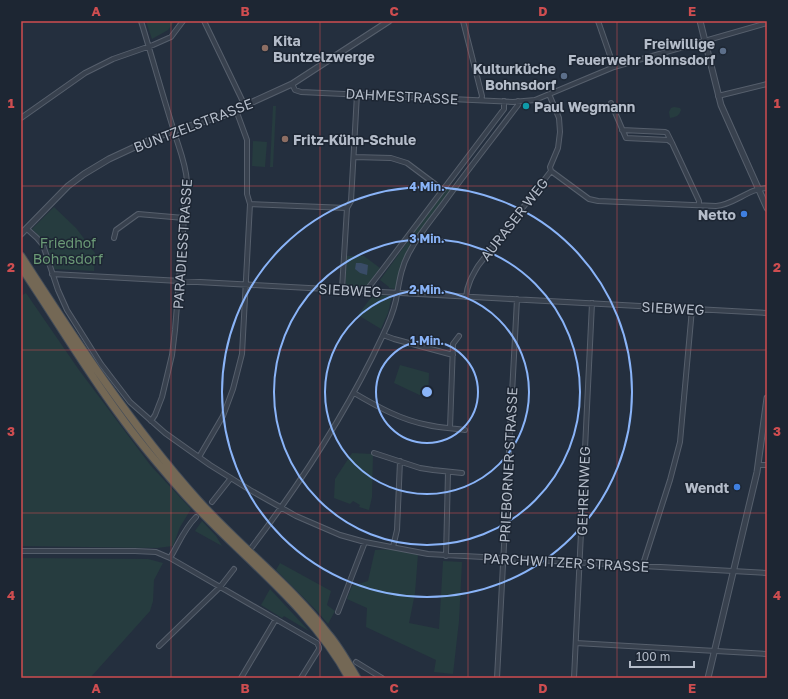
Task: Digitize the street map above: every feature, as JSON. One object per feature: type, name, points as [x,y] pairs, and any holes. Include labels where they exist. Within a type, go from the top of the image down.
[{"type":"highway","points":[[21,256],[74,337],[134,423],[200,502],[300,601],[323,626],[357,678]]},
{"type":"highway","points":[[21,267],[119,414],[154,458],[205,516],[295,605],[318,630],[332,649],[349,678]]},
{"type":"street","name":"PARADIESSTRASSE","points":[[141,21],[173,131],[182,152],[187,182],[176,330],[162,397],[151,421]]},
{"type":"street","points":[[21,118],[85,73],[113,59],[171,37],[184,21]]},
{"type":"street","points":[[204,21],[245,106]]},
{"type":"street","name":"BUNTZELSTRASSE","points":[[21,234],[62,192],[84,174],[122,152],[173,131],[211,120],[236,110],[292,84],[389,21]]},
{"type":"street","points":[[463,21],[482,96],[481,100]]},
{"type":"street","points":[[598,21],[614,67]]},
{"type":"street","points":[[700,21],[718,96],[725,115],[767,208]]},
{"type":"street","name":"DAHMESTRASSE","points":[[292,84],[295,90],[301,92],[530,101],[614,67],[767,24]]},
{"type":"street","points":[[718,96],[767,84]]},
{"type":"street","points":[[342,289],[347,208],[351,201],[357,94]]},
{"type":"street","name":"AURASER WEG","points":[[466,297],[468,285],[478,266],[551,171],[550,167],[558,148],[560,132],[558,118],[550,94]]},
{"type":"street","points":[[368,291],[369,287],[504,109],[504,101]]},
{"type":"street","points":[[252,547],[317,456],[354,393],[383,335],[393,310],[404,263],[415,241],[518,106],[518,101]]},
{"type":"street","points":[[611,103],[626,138],[668,140],[672,143]]},
{"type":"street","points":[[199,457],[223,416],[233,389],[242,354],[250,204],[247,194],[247,140],[236,110]]},
{"type":"street","points":[[622,130],[667,133],[699,201],[699,205]]},
{"type":"street","points":[[354,157],[391,158],[407,163],[443,190]]},
{"type":"street","points":[[551,171],[589,199],[594,201],[716,206],[724,205],[759,189],[767,188]]},
{"type":"street","points":[[250,204],[347,208]]},
{"type":"street","points":[[114,238],[116,230],[138,214],[184,218]]},
{"type":"street","name":"PARCHWITZER STRASSE","points":[[27,229],[43,245],[52,274],[67,310],[101,364],[130,402],[165,433],[231,478],[281,508],[324,528],[340,535],[365,542],[446,556],[767,573]]},
{"type":"street","name":"SIEBWEG","points":[[52,274],[592,304],[767,312]]},
{"type":"street","name":"PRIEBORNER STRASSE","points":[[497,678],[517,299]]},
{"type":"street","name":"GEHRENWEG","points":[[574,678],[592,304]]},
{"type":"street","points":[[644,566],[644,561],[670,480],[680,442],[692,309]]},
{"type":"street","points":[[383,335],[453,356]]},
{"type":"street","points":[[450,428],[453,344],[459,336]]},
{"type":"street","points":[[354,393],[395,415],[427,425],[465,430]]},
{"type":"street","points":[[708,678],[758,465],[767,398]]},
{"type":"street","points":[[374,453],[432,470],[462,473]]},
{"type":"street","points":[[393,547],[397,530],[400,461]]},
{"type":"street","points":[[758,465],[767,465]]},
{"type":"street","points":[[446,556],[448,472]]},
{"type":"street","points":[[212,502],[231,478]]},
{"type":"street","points":[[170,558],[184,531],[196,517]]},
{"type":"street","points":[[338,612],[365,542]]},
{"type":"street","points":[[21,551],[135,551],[156,552],[170,558],[315,640],[319,645],[319,649],[301,678]]},
{"type":"street","points":[[159,646],[220,587],[234,569]]},
{"type":"street","points":[[241,678],[276,619]]},
{"type":"street","points":[[576,643],[767,654]]},
{"type":"street","points":[[356,662],[382,678]]},
{"type":"green space","points":[[146,21],[175,21],[168,30],[152,39]]},
{"type":"green space","points":[[273,106],[276,106],[273,167],[270,167]]},
{"type":"green space","points":[[671,108],[680,108],[681,110],[677,116],[670,118],[669,112]]},
{"type":"green space","points":[[253,141],[267,142],[265,167],[252,166]]},
{"type":"green space","points":[[448,186],[452,190],[412,242],[403,262],[395,289],[389,288],[380,280]]},
{"type":"green space","name":"Friedhof Bohnsdorf","points":[[54,207],[76,228],[95,253],[94,271],[54,269],[46,243],[32,229]]},
{"type":"green space","points":[[347,256],[364,256],[380,268],[365,288],[345,287]]},
{"type":"green space","points":[[26,293],[79,370],[151,466],[191,509],[180,527],[173,546],[157,548],[21,546],[21,296]]},
{"type":"green space","points":[[373,295],[392,296],[388,313],[381,329],[358,315]]},
{"type":"green space","points":[[400,365],[429,373],[428,399],[394,383]]},
{"type":"green space","points":[[352,453],[373,454],[372,497],[369,510],[359,507],[360,505],[353,501],[350,504],[334,498],[335,479]]},
{"type":"green space","points":[[202,521],[216,536],[222,546],[195,531]]},
{"type":"green space","points":[[394,549],[418,554],[415,593],[409,623],[439,629],[443,561],[462,562],[459,621],[453,674],[434,672],[436,660],[366,627],[367,608],[347,599],[352,586],[368,581],[375,550]]},
{"type":"green space","points":[[21,558],[148,559],[163,563],[154,580],[153,601],[150,611],[90,678],[21,678]]},
{"type":"green space","points":[[280,563],[331,591],[327,605],[335,611],[328,624],[276,570]]},
{"type":"green space","points":[[270,589],[309,631],[284,616],[282,618],[261,605]]},
{"type":"water","points":[[356,263],[368,265],[367,275],[360,273],[355,269]]},
{"type":"place","name":"Kita Buntzelzwerge","points":[[265,48]]},
{"type":"place","name":"Freiwillige Feuerwehr Bohnsdorf","points":[[723,51]]},
{"type":"place","name":"Kulturküche Bohnsdorf","points":[[564,76]]},
{"type":"place","name":"Paul Wegmann","points":[[526,106]]},
{"type":"place","name":"Fritz-Kühn-Schule","points":[[285,139]]},
{"type":"place","name":"Netto","points":[[744,214]]},
{"type":"place","name":"Wendt","points":[[737,487]]}]
